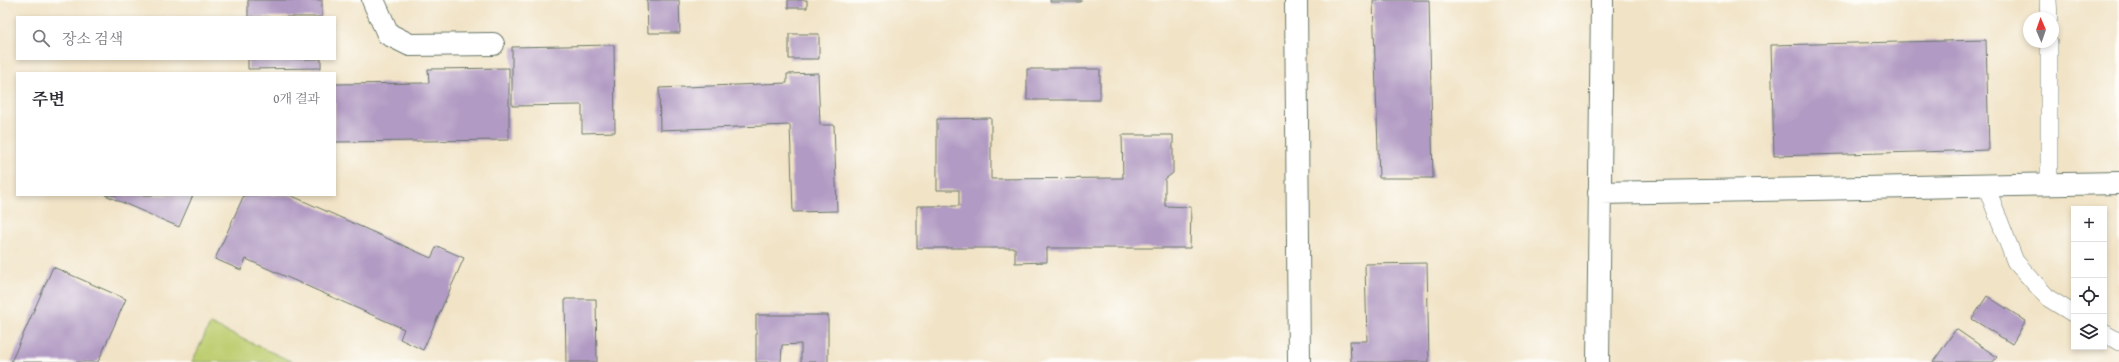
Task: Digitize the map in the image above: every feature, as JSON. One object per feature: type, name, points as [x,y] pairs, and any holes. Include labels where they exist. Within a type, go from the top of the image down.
[{"type":"street","points":[[373,0],[388,34],[410,45],[493,44]]},
{"type":"street","points":[[1296,0],[1299,362]]},
{"type":"street","points":[[1598,362],[1602,0]]},
{"type":"street","points":[[1599,193],[2119,183]]},
{"type":"lane","points":[[2048,0],[2048,12]]},
{"type":"lane","points":[[2049,48],[2049,185]]},
{"type":"lane","points":[[1986,186],[2015,261],[2048,298],[2071,312]]},
{"type":"lane","points":[[2107,335],[2119,342]]},
{"type":"green space","points":[[210,324],[293,362],[192,362]]},
{"type":"building","points":[[248,0],[322,0],[322,16],[248,16]]},
{"type":"building","points":[[647,0],[679,0],[680,33],[648,33]]},
{"type":"building","points":[[788,0],[807,0],[807,8],[788,8]]},
{"type":"building","points":[[1050,0],[1081,0],[1081,2],[1050,2]]},
{"type":"building","points":[[1373,0],[1429,0],[1433,178],[1379,178]]},
{"type":"building","points":[[789,34],[819,34],[819,59],[789,59]]},
{"type":"building","points":[[1986,40],[1989,150],[1774,156],[1771,45]]},
{"type":"building","points":[[614,45],[615,132],[582,133],[582,105],[512,106],[512,47]]},
{"type":"building","points":[[248,60],[321,60],[321,68],[248,69]]},
{"type":"building","points":[[509,68],[509,140],[336,142],[336,84],[429,83],[428,69]]},
{"type":"building","points":[[1027,69],[1100,69],[1100,100],[1027,100]]},
{"type":"building","points":[[818,73],[820,125],[834,125],[837,211],[793,212],[790,125],[660,130],[659,88],[787,83],[787,74]]},
{"type":"building","points":[[991,118],[991,179],[1123,178],[1122,135],[1173,135],[1173,173],[1165,179],[1165,206],[1191,207],[1190,248],[1047,248],[1047,262],[1015,263],[1015,248],[917,248],[917,206],[959,206],[959,190],[937,190],[937,119]]},
{"type":"building","points":[[107,196],[193,196],[179,227]]},
{"type":"building","points":[[244,196],[292,196],[431,258],[437,246],[464,258],[423,350],[400,339],[404,329],[246,259],[241,270],[215,259]]},
{"type":"building","points":[[1427,263],[1429,362],[1351,362],[1350,341],[1367,341],[1365,264]]},
{"type":"building","points":[[53,267],[126,299],[98,362],[11,362]]},
{"type":"building","points":[[1987,296],[2026,321],[2012,344],[1972,319]]},
{"type":"building","points":[[565,299],[596,299],[597,362],[566,362]]},
{"type":"building","points":[[756,315],[828,315],[828,362],[801,362],[801,344],[782,345],[781,362],[756,362]]},
{"type":"building","points":[[1956,329],[1997,357],[1993,362],[1933,362]]}]
